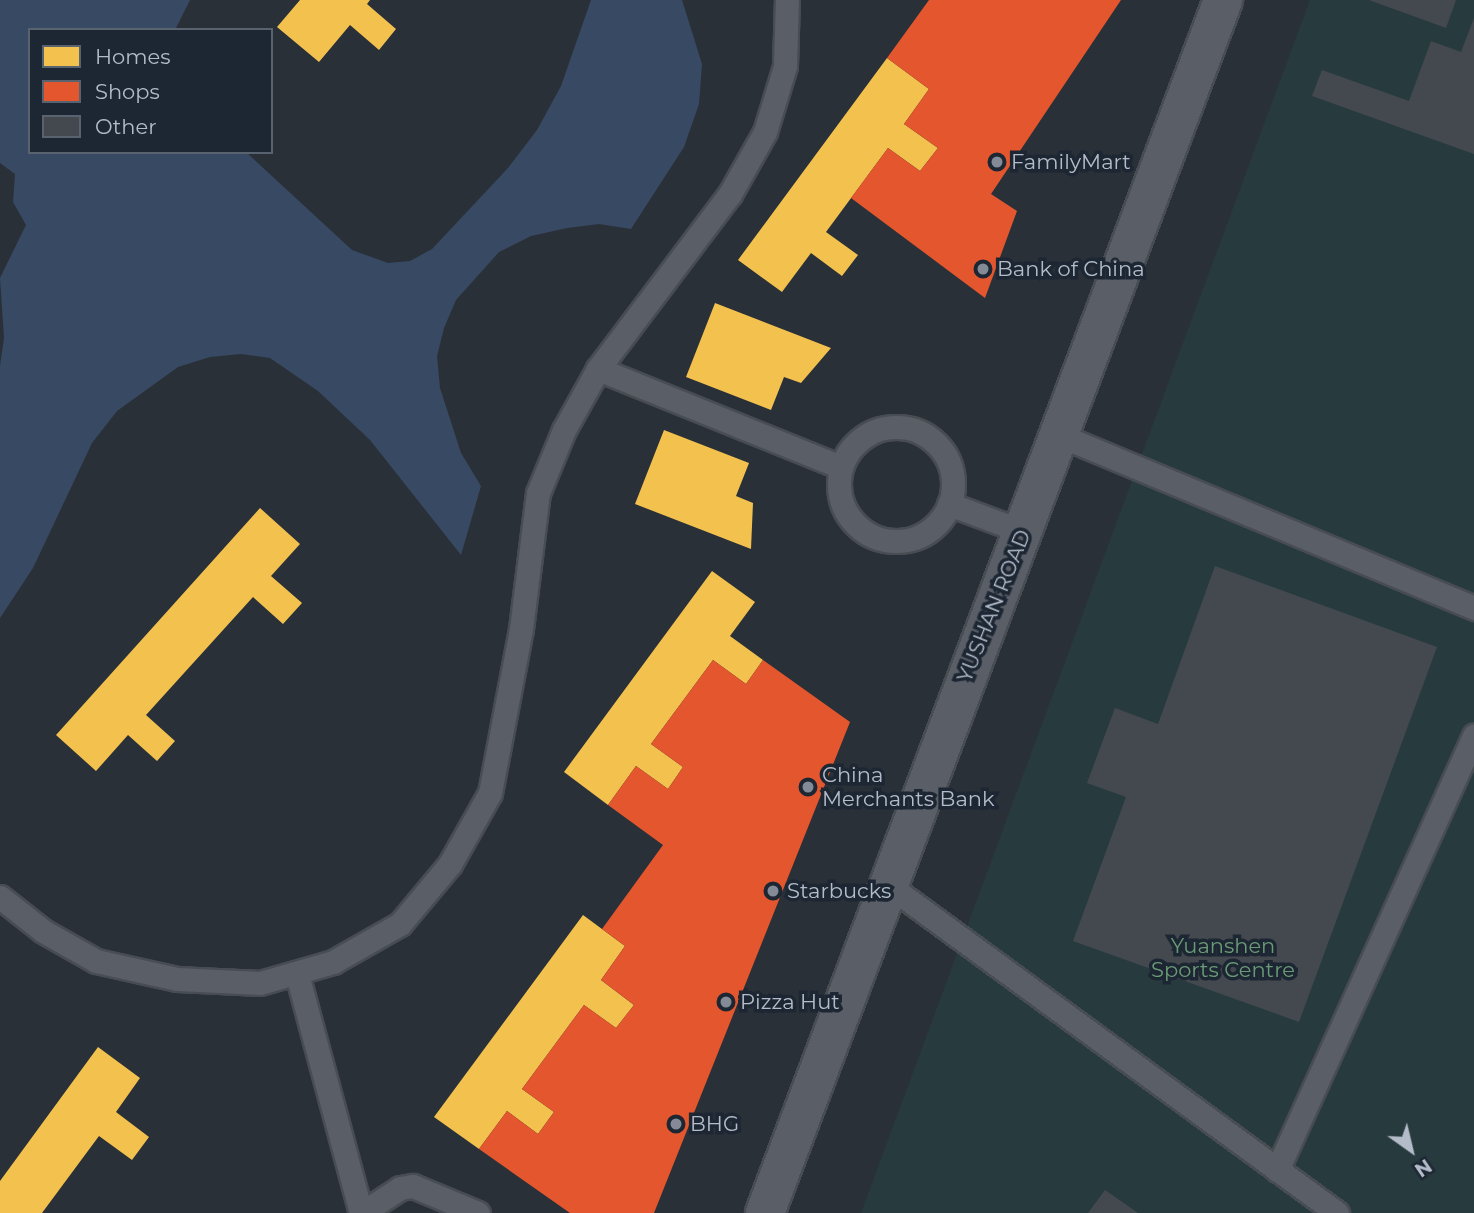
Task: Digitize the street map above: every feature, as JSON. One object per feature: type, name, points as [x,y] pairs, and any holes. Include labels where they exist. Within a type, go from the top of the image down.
[{"type":"street","name":"YUSHAN ROAD","points":[[765,1213],[1223,0]]},
{"type":"lane","points":[[0,897],[43,931],[96,961],[191,979],[260,983],[297,974],[333,962],[400,924],[450,864],[490,793],[521,629],[538,493],[564,430],[598,369],[730,194],[765,132],[785,66],[787,0]]},
{"type":"lane","points":[[598,369],[841,467]]},
{"type":"lane","points":[[888,428],[914,430],[930,438],[947,459],[953,486],[949,504],[924,533],[906,540],[886,540],[852,521],[842,505],[841,467],[862,438],[888,428]]},
{"type":"lane","points":[[1059,435],[1474,608]]},
{"type":"lane","points":[[949,504],[1024,532]]},
{"type":"lane","points":[[1278,1170],[1474,736]]},
{"type":"lane","points":[[888,885],[1337,1213]]},
{"type":"lane","points":[[297,974],[361,1213],[400,1188],[413,1186],[478,1213]]},
{"type":"green space","name":"Yuanshen Sports Centre","points":[[1310,0],[1474,0],[1474,1213],[861,1213]]},
{"type":"water","points":[[0,0],[190,0],[176,28],[28,28],[28,154],[248,154],[352,250],[388,263],[410,261],[432,249],[508,168],[537,130],[561,86],[591,0],[682,0],[702,64],[699,104],[684,147],[631,229],[599,224],[531,236],[499,252],[456,300],[444,328],[437,356],[440,388],[461,453],[481,486],[461,555],[370,440],[318,391],[270,358],[241,354],[210,357],[178,367],[117,411],[92,443],[33,568],[0,618],[0,366],[4,338],[0,278],[26,225],[13,202],[15,174],[0,163]]},
{"type":"building: Homes","points":[[300,0],[370,0],[367,4],[396,29],[379,50],[350,25],[319,62],[277,27]]},
{"type":"building: Homes","points":[[887,58],[929,89],[904,124],[938,148],[920,171],[888,148],[826,232],[858,255],[842,276],[811,253],[782,292],[738,260]]},
{"type":"building: Homes","points":[[715,303],[831,348],[801,383],[784,377],[771,410],[686,377]]},
{"type":"building: Homes","points":[[664,430],[749,463],[736,496],[753,503],[751,549],[635,504]]},
{"type":"building: Homes","points":[[260,508],[300,544],[271,576],[302,603],[283,624],[253,597],[146,715],[175,741],[157,761],[128,735],[96,771],[56,735]]},
{"type":"building: Homes","points":[[712,571],[755,602],[730,636],[763,660],[746,684],[713,660],[651,744],[683,767],[668,789],[636,766],[608,805],[564,772]]},
{"type":"building: Homes","points":[[583,915],[625,946],[601,980],[634,1005],[616,1028],[584,1005],[522,1089],[554,1112],[538,1134],[507,1111],[479,1149],[434,1117]]},
{"type":"building: Homes","points":[[98,1047],[140,1078],[116,1112],[149,1137],[132,1160],[99,1136],[42,1213],[0,1213],[0,1181]]},
{"type":"building: Shops","points":[[929,0],[1121,0],[991,194],[1017,211],[985,298],[851,198],[888,148],[920,171],[938,148],[904,124],[929,89],[887,58]]},
{"type":"building: Shops","points":[[713,660],[746,684],[763,660],[850,722],[654,1213],[570,1213],[479,1149],[507,1111],[538,1134],[554,1112],[522,1089],[584,1005],[616,1028],[634,1005],[601,980],[625,946],[602,929],[663,845],[608,805],[636,766],[668,789],[683,767],[651,744]]},
{"type":"building: Other","points":[[1369,0],[1456,0],[1446,28]]},
{"type":"building: Other","points":[[1474,18],[1474,154],[1312,96],[1322,70],[1409,101],[1431,41],[1461,52]]},
{"type":"building: Other","points":[[1215,566],[1437,647],[1299,1022],[1073,941],[1126,797],[1087,783],[1115,708],[1158,724]]},
{"type":"building: Other","points":[[1105,1190],[1138,1213],[1088,1213]]},
{"type":"place","name":"FamilyMart","points":[[997,162]]},
{"type":"place","name":"Bank of China","points":[[983,269]]},
{"type":"place","name":"China Merchants Bank","points":[[808,787]]},
{"type":"place","name":"Starbucks","points":[[773,891]]},
{"type":"place","name":"Pizza Hut","points":[[726,1002]]},
{"type":"place","name":"BHG","points":[[676,1124]]}]
